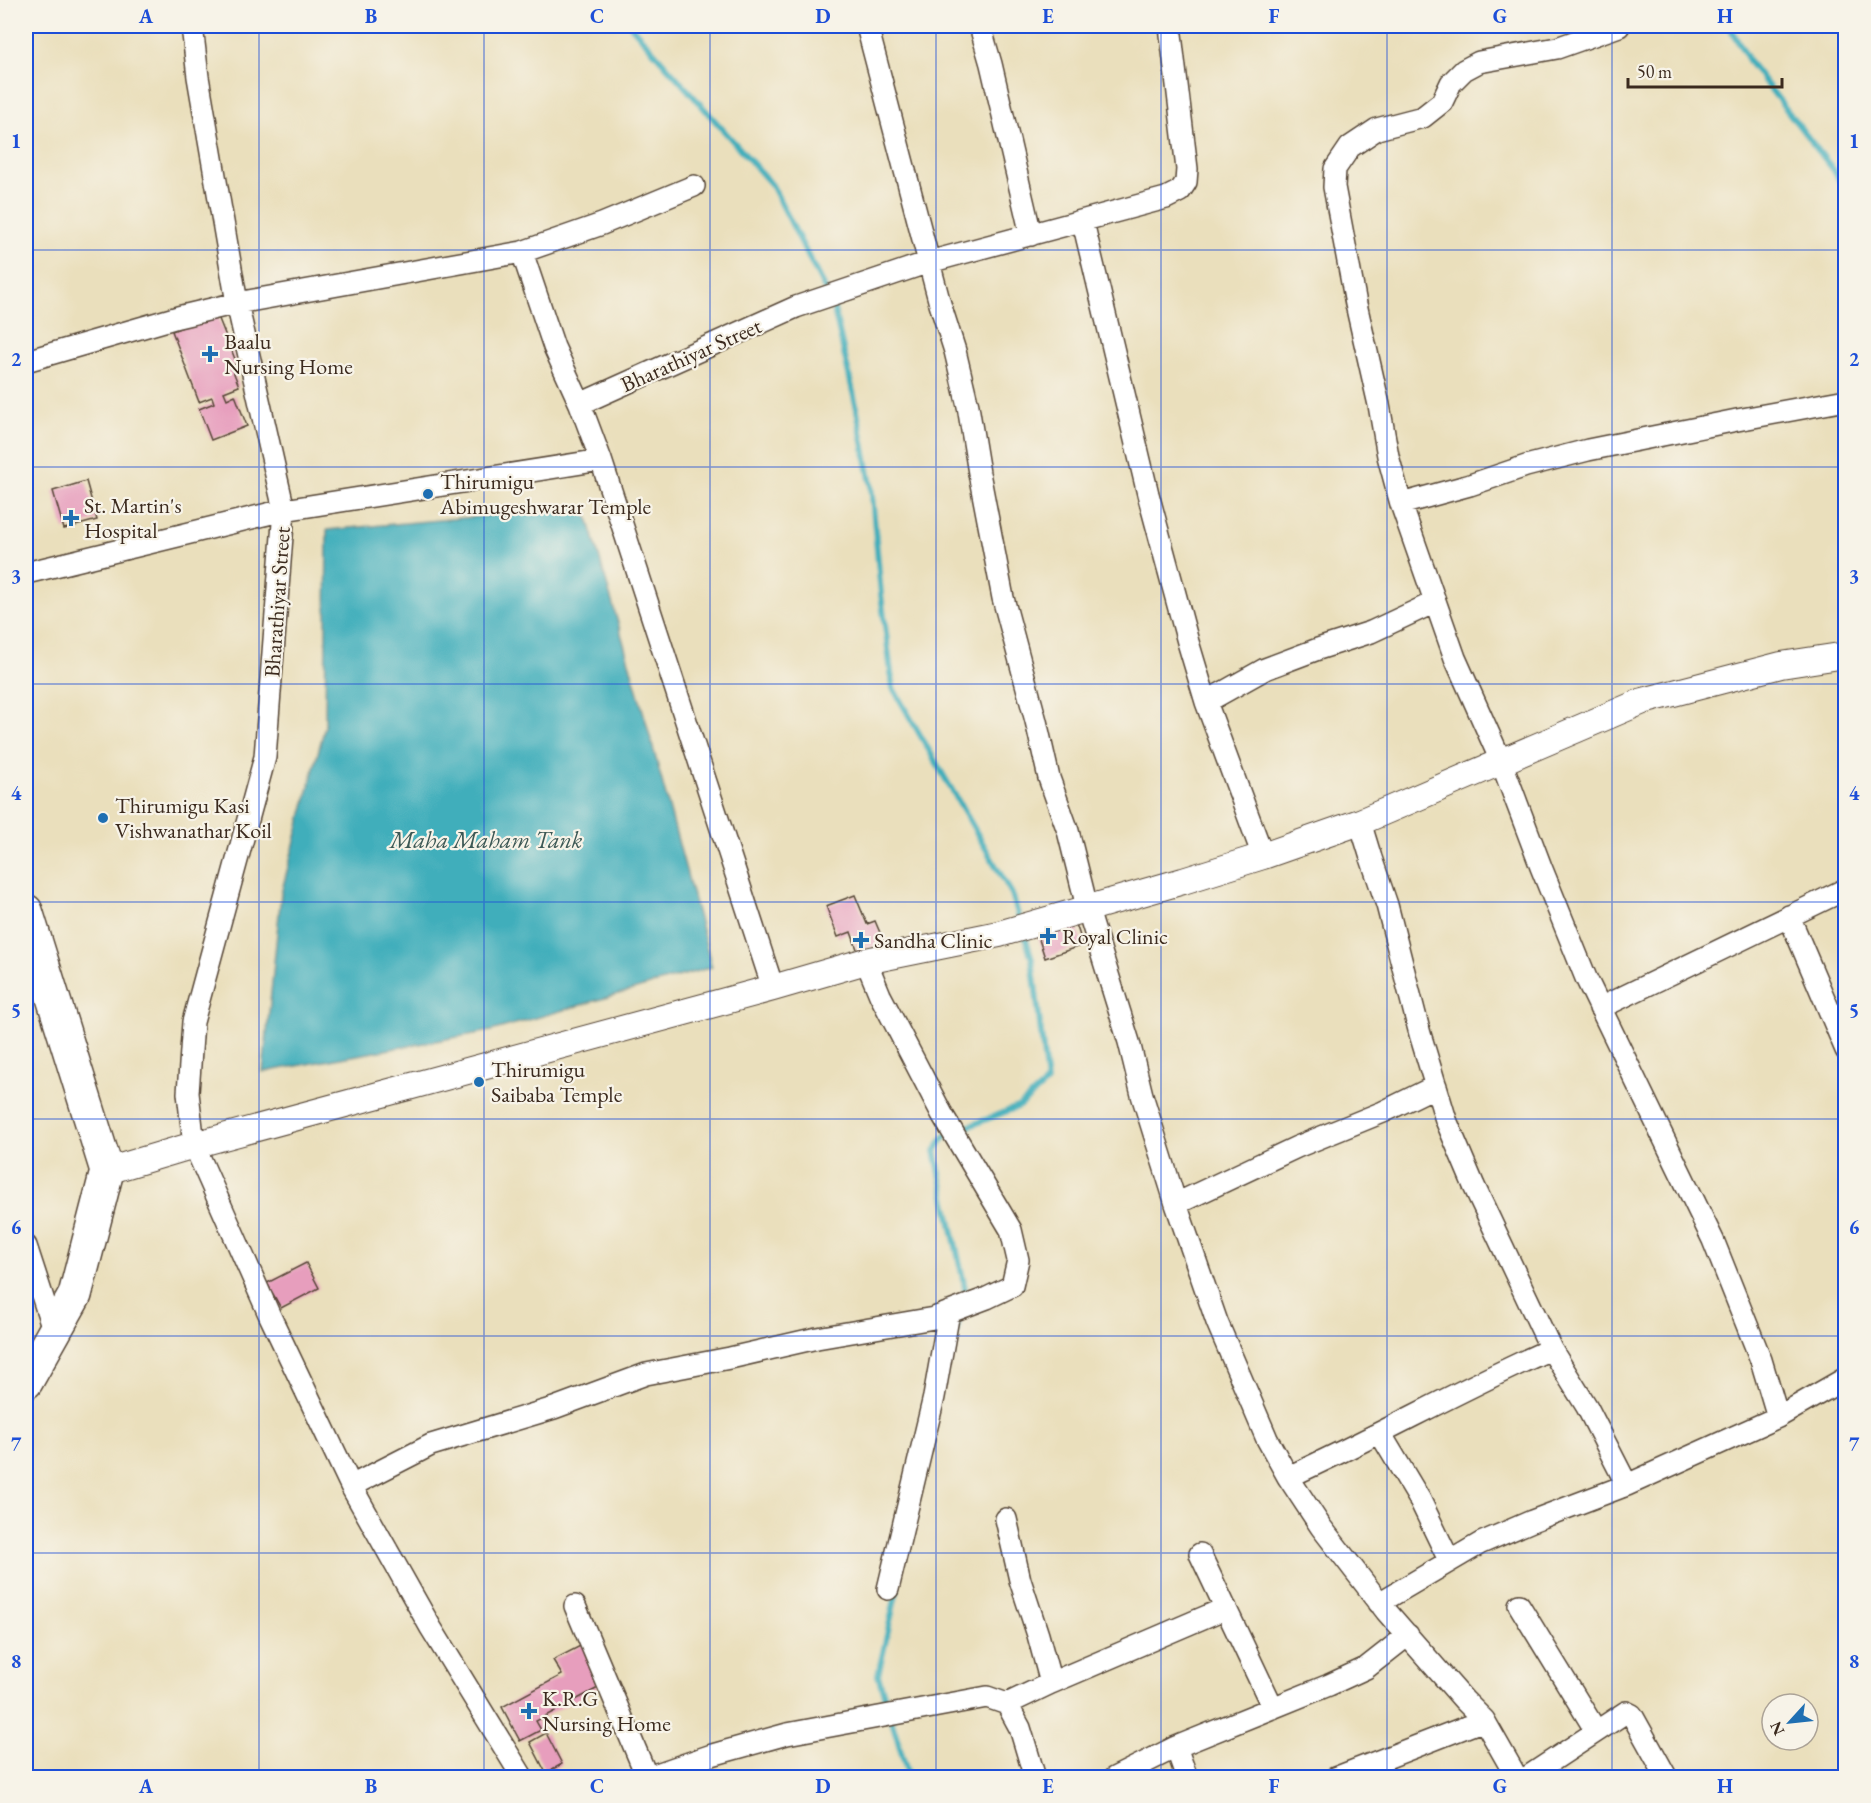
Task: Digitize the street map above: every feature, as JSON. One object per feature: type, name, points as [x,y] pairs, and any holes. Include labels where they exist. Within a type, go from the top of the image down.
[{"type":"main road","points":[[26,911],[107,1171],[75,1295],[26,1382]]},
{"type":"street","points":[[26,573],[284,510],[237,303],[198,77],[192,26]]},
{"type":"street","points":[[867,26],[939,304],[955,351],[968,406],[1003,598],[1049,778],[1068,831],[1087,908],[1130,1042],[1142,1095],[1176,1204],[1217,1322],[1267,1438],[1288,1477],[1321,1527],[1379,1602],[1484,1720],[1517,1778]]},
{"type":"street","points":[[980,26],[1031,235]]},
{"type":"street","name":"Bharathiyar Street","points":[[580,404],[796,307],[929,262],[1083,222],[1166,198],[1180,191],[1186,182],[1187,169],[1170,26]]},
{"type":"street","points":[[1618,26],[1557,48],[1479,62],[1464,70],[1451,83],[1442,102],[1423,117],[1377,129],[1350,147],[1335,169],[1334,187],[1388,456],[1401,504],[1455,658],[1501,761],[1586,978],[1713,1240],[1761,1360],[1778,1417]]},
{"type":"street","points":[[26,361],[178,317],[237,303],[522,252],[602,224],[694,186]]},
{"type":"street","points":[[1083,222],[1148,494],[1188,642],[1206,702],[1263,856]]},
{"type":"street","points":[[522,252],[554,347],[580,404],[601,460],[773,988]]},
{"type":"street","points":[[1401,504],[1470,485],[1526,466],[1588,450],[1845,400]]},
{"type":"street","name":"Bharathiyar Street","points":[[523,1778],[431,1628],[351,1486],[269,1314],[194,1145],[188,1093],[193,1022],[265,757],[284,510],[601,460]]},
{"type":"street","points":[[1206,702],[1265,669],[1371,632],[1435,602]]},
{"type":"street","points":[[107,1171],[194,1145],[866,961],[999,934],[1183,881],[1360,822],[1643,701],[1781,664],[1845,655]]},
{"type":"street","points":[[1360,822],[1387,905],[1420,1034],[1446,1120],[1474,1186],[1551,1349],[1592,1416],[1627,1485]]},
{"type":"street","points":[[1600,1008],[1845,889]]},
{"type":"street","points":[[1789,916],[1845,1050]]},
{"type":"street","points":[[351,1486],[431,1445],[554,1408],[646,1374],[817,1338],[942,1315],[1012,1286],[1018,1260],[1011,1230],[942,1114],[880,995],[866,961]]},
{"type":"street","points":[[1176,1204],[1297,1147],[1383,1112],[1436,1086]]},
{"type":"street","points":[[26,1246],[54,1332]]},
{"type":"street","points":[[888,1589],[934,1397],[942,1315]]},
{"type":"street","points":[[1288,1477],[1509,1367],[1551,1349]]},
{"type":"street","points":[[1379,1602],[1481,1543],[1627,1485],[1778,1417],[1845,1378]]},
{"type":"street","points":[[1380,1433],[1420,1500],[1449,1560]]},
{"type":"street","points":[[1006,1519],[1020,1580],[1051,1683]]},
{"type":"street","points":[[1200,1554],[1273,1708]]},
{"type":"street","points":[[1520,1605],[1596,1731]]},
{"type":"street","points":[[575,1606],[646,1777],[787,1734],[987,1697],[1007,1704],[1020,1728],[1035,1778]]},
{"type":"street","points":[[1007,1704],[1226,1608]]},
{"type":"street","points":[[1114,1778],[1176,1747],[1366,1668],[1408,1635]]},
{"type":"street","points":[[1526,1778],[1621,1714],[1629,1713],[1667,1778]]},
{"type":"street","points":[[1335,1778],[1484,1720]]},
{"type":"street","points":[[1176,1747],[1187,1778]]},
{"type":"water","name":"Maha Maham Tank","points":[[585,507],[712,967],[491,1031],[263,1072],[281,894],[325,726],[327,530]]},
{"type":"building","points":[[217,314],[237,364],[231,366],[239,386],[224,392],[227,399],[235,395],[247,426],[211,440],[199,409],[214,403],[212,397],[199,402],[172,331]]},
{"type":"building","points":[[86,481],[97,520],[64,529],[53,491]]},
{"type":"building","points":[[855,895],[867,924],[875,921],[884,942],[858,952],[851,932],[838,937],[826,906]]},
{"type":"building","points":[[1074,918],[1083,945],[1045,958],[1036,930]]},
{"type":"building","points":[[306,1263],[319,1288],[281,1308],[267,1283]]},
{"type":"building","points":[[586,1643],[598,1688],[536,1721],[541,1730],[520,1741],[502,1707],[562,1675],[553,1660]]},
{"type":"building","points":[[546,1733],[562,1764],[546,1773],[530,1742]]},
{"type":"waterway","points":[[631,26],[772,185],[833,305],[856,405],[871,485],[881,594],[893,688],[1012,894],[1020,921]]},
{"type":"waterway","points":[[1729,26],[1751,64],[1835,172],[1846,193]]},
{"type":"waterway","points":[[963,1302],[965,1288],[935,1151],[945,1136],[1020,1106],[1047,1082],[1032,959],[1024,933]]},
{"type":"waterway","points":[[952,1355],[961,1312]]},
{"type":"waterway","points":[[897,1590],[878,1675],[909,1778]]},
{"type":"place","name":"Baalu Nursing Home","points":[[210,354]]},
{"type":"place","name":"Thirumigu Abimugeshwarar Temple","points":[[428,494]]},
{"type":"place","name":"St. Martin's Hospital","points":[[71,518]]},
{"type":"place","name":"Thirumigu Kasi Vishwanathar Koil","points":[[103,818]]},
{"type":"place","name":"Royal Clinic","points":[[1048,936]]},
{"type":"place","name":"Sandha Clinic","points":[[861,940]]},
{"type":"place","name":"Thirumigu Saibaba Temple","points":[[479,1082]]},
{"type":"place","name":"K.R.G Nursing Home","points":[[529,1711]]}]
